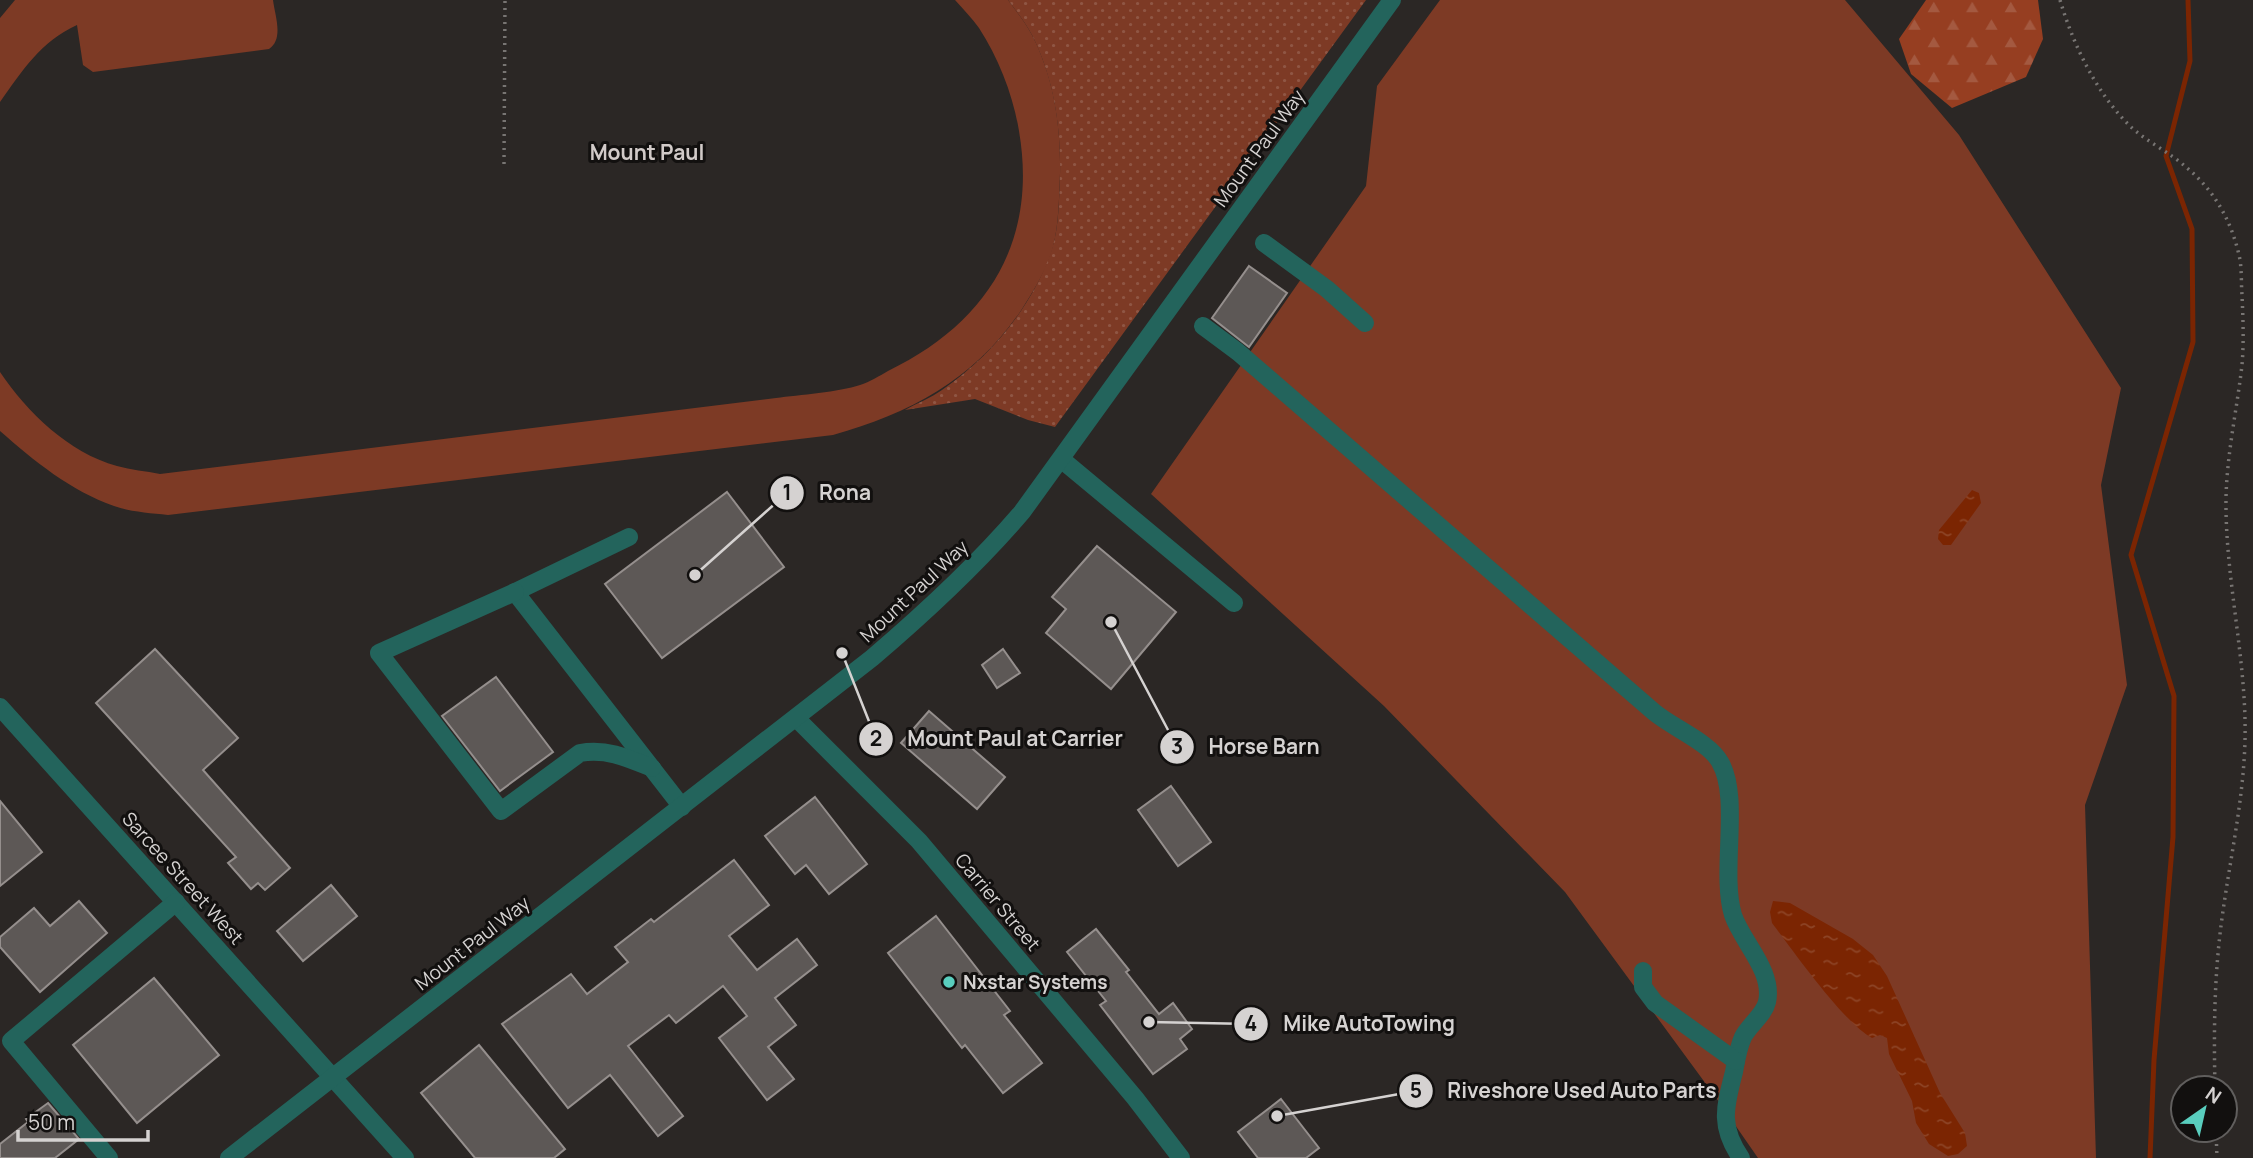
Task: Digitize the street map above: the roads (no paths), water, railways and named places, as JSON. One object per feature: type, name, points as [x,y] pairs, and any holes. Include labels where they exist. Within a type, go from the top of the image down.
[{"type":"street","name":"Mount Paul Way","points":[[229,1158],[796,718],[937,603],[986,554],[1022,512],[1392,0]]},
{"type":"street","points":[[1264,243],[1327,289],[1365,323]]},
{"type":"street","points":[[1203,326],[1238,352],[1654,712],[1712,751],[1722,764],[1728,786],[1729,891],[1733,915],[1765,978],[1768,992],[1767,1003],[1742,1038],[1726,1103],[1725,1119],[1734,1147],[1741,1158]]},
{"type":"street","points":[[1060,459],[1234,603]]},
{"type":"street","points":[[629,537],[379,653],[501,811],[580,753],[593,750],[614,753],[652,768]]},
{"type":"street","points":[[515,592],[682,807]]},
{"type":"street","name":"Sarcee Street West","points":[[0,707],[405,1158]]},
{"type":"street","name":"Carrier Street","points":[[796,718],[919,841],[1135,1098],[1181,1158]]},
{"type":"street","points":[[109,1158],[10,1041],[176,902]]},
{"type":"street","points":[[1643,971],[1643,987],[1655,1003],[1736,1061]]},
{"type":"water","points":[[1972,490],[1979,493],[1981,503],[1951,545],[1943,545],[1938,539],[1939,530]]},
{"type":"water","points":[[1773,901],[1790,903],[1853,939],[1873,955],[1887,976],[1940,1093],[1965,1133],[1967,1146],[1958,1154],[1948,1156],[1929,1144],[1916,1123],[1912,1101],[1889,1054],[1887,1038],[1880,1035],[1872,1038],[1860,1030],[1819,985],[1772,923],[1770,912]]},
{"type":"waterway","points":[[2150,1158],[2154,1060],[2173,837],[2174,696],[2131,555],[2193,342],[2192,229],[2166,156],[2190,61],[2188,0]]},
{"type":"place","name":"Rona","points":[[695,575]]},
{"type":"place","name":"Horse Barn","points":[[1111,622]]},
{"type":"place","name":"Mount Paul at Carrier","points":[[842,653]]},
{"type":"place","name":"Nxstar Systems","points":[[949,982]]},
{"type":"place","name":"Mike AutoTowing","points":[[1149,1022]]},
{"type":"place","name":"Riveshore Used Auto Parts","points":[[1277,1116]]},
{"type":"district","name":"Mount Paul","points":[[647,153]]}]
